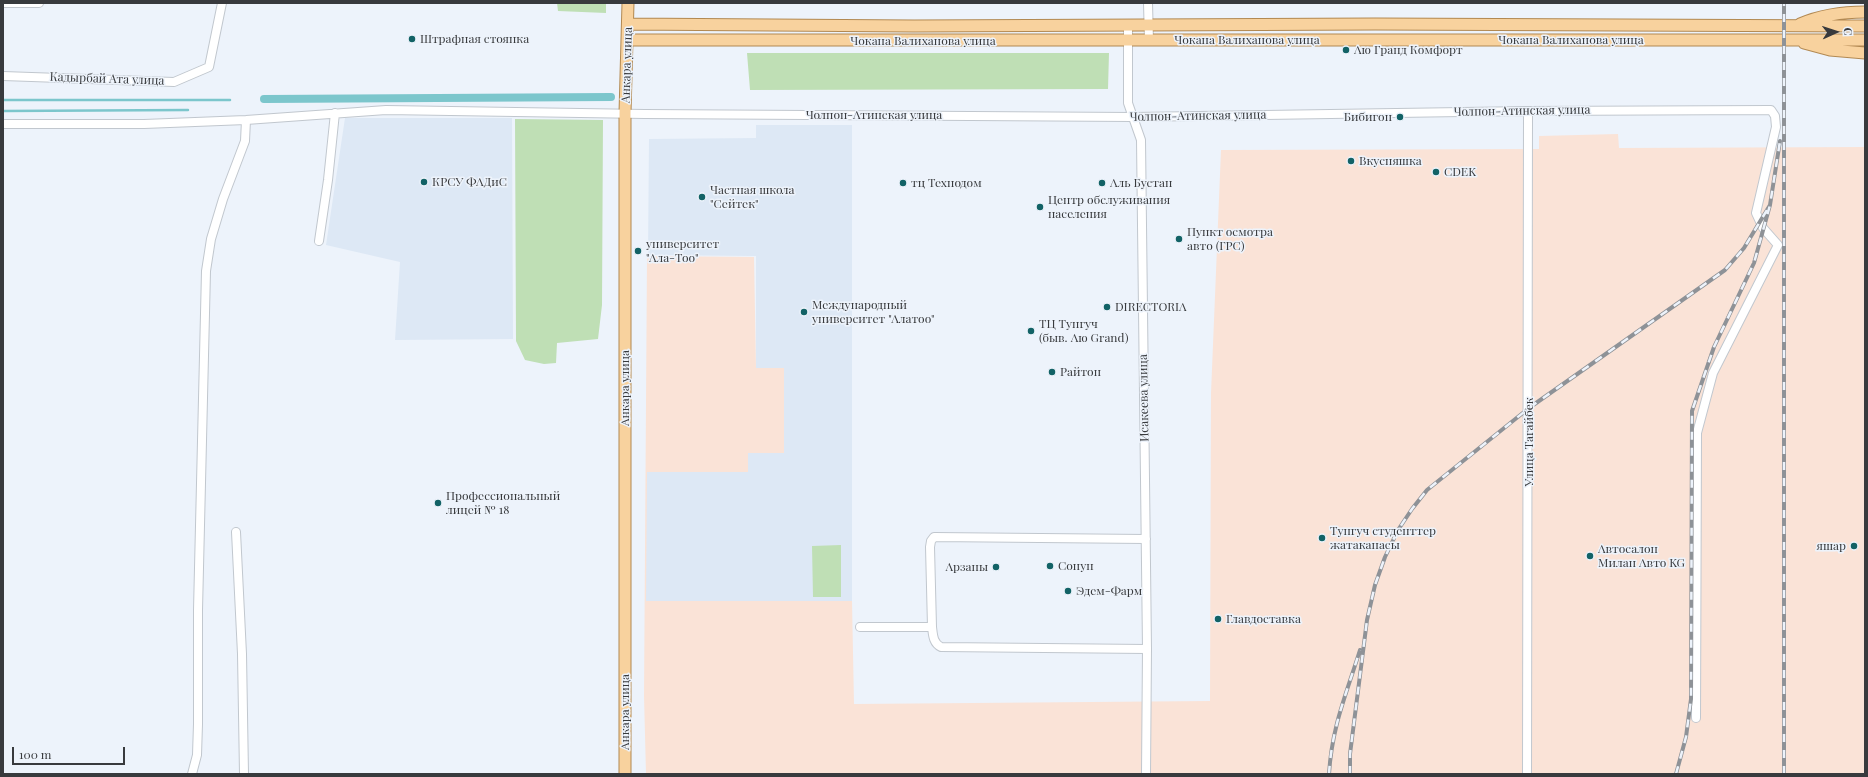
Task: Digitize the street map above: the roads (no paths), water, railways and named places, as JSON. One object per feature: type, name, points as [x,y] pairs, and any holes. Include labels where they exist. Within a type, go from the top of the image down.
[{"type":"main road","name":"Анкара улица","points":[[625,774],[625,114],[628,3]]},
{"type":"main road","points":[[1795,26],[1816,17],[1832,13],[1865,12]]},
{"type":"main road","name":"Чокана Валиханова улица","points":[[628,24],[914,26],[1128,24],[1865,26]]},
{"type":"main road","points":[[1375,40],[1376,24]]},
{"type":"main road","points":[[914,26],[914,41]]},
{"type":"main road","name":"Чокана Валиханова улица","points":[[628,40],[1865,40]]},
{"type":"main road","points":[[1794,40],[1830,50],[1865,53]]},
{"type":"street","points":[[3,3],[39,3]]},
{"type":"street","name":"Кадырбай Ата улица","points":[[3,76],[174,82],[208,67],[222,3]]},
{"type":"street","points":[[1148,3],[1149,41]]},
{"type":"street","name":"Исакеева улица","points":[[1128,24],[1128,103],[1141,140],[1147,649],[1146,774]]},
{"type":"street","name":"Чолпон-Атинская улица","points":[[3,124],[144,124],[226,121],[386,110],[625,114],[1133,117],[1428,112],[1771,110],[1775,116],[1776,127],[1756,213],[1763,228],[1778,245],[1713,373],[1697,432],[1696,718]]},
{"type":"street","name":"Улица Тагайбек","points":[[1527,774],[1528,111]]},
{"type":"street","points":[[319,241],[328,180],[335,113]]},
{"type":"street","points":[[192,774],[197,755],[198,724],[198,610],[206,271],[211,239],[222,199],[245,141],[242,120]]},
{"type":"street","points":[[236,532],[242,654],[244,774]]},
{"type":"street","points":[[1146,538],[934,537],[931,541],[930,547],[932,627],[937,645],[941,647],[1147,649]]},
{"type":"street","points":[[860,627],[932,627]]},
{"type":"waterway","points":[[264,99],[611,97]]},
{"type":"waterway","points":[[3,100],[230,100]]},
{"type":"waterway","points":[[3,111],[188,110]]},
{"type":"railway","points":[[1784,3],[1784,774]]},
{"type":"railway","points":[[1676,774],[1686,737],[1691,699],[1692,411],[1714,347],[1754,263],[1770,205],[1780,141]]},
{"type":"railway","points":[[1350,774],[1350,754],[1367,620],[1375,585],[1385,557],[1398,530],[1412,509],[1427,490],[1529,408],[1725,270],[1744,248],[1770,205]]},
{"type":"railway","points":[[1329,774],[1336,726],[1360,650]]},
{"type":"place","name":"Штрафная стоянка","points":[[412,39]]},
{"type":"place","name":"Аю Гранд Комфорт","points":[[1346,50]]},
{"type":"place","name":"Бибигон","points":[[1400,117]]},
{"type":"place","name":"Вкусняшка","points":[[1351,161]]},
{"type":"place","name":"CDEK","points":[[1436,172]]},
{"type":"place","name":"КРСУ ФАДиС","points":[[424,182]]},
{"type":"place","name":"тц Технодом","points":[[903,183]]},
{"type":"place","name":"Аль Бустан","points":[[1102,183]]},
{"type":"place","name":"Частная школа \"Сейтек\"","points":[[702,197]]},
{"type":"place","name":"Центр обслуживания населения","points":[[1040,207]]},
{"type":"place","name":"Пункт осмотра авто (ГРС)","points":[[1179,239]]},
{"type":"place","name":"университет \"Ала-Тоо\"","points":[[638,251]]},
{"type":"place","name":"DIRECTORIA","points":[[1107,307]]},
{"type":"place","name":"Международный университет \"Алатоо\"","points":[[804,312]]},
{"type":"place","name":"ТЦ Тунгуч (быв. Аю Grand)","points":[[1031,331]]},
{"type":"place","name":"Райтон","points":[[1052,372]]},
{"type":"place","name":"Профессиональный лицей № 18","points":[[438,503]]},
{"type":"place","name":"Тунгуч студенттер жатаканасы","points":[[1322,538]]},
{"type":"place","name":"яшар","points":[[1854,546]]},
{"type":"place","name":"Автосалон Милан Авто KG","points":[[1590,556]]},
{"type":"place","name":"Сонун","points":[[1050,566]]},
{"type":"place","name":"Арзаны","points":[[996,567]]},
{"type":"place","name":"Эдем-Фарм","points":[[1068,591]]},
{"type":"place","name":"Главдоставка","points":[[1218,619]]}]
